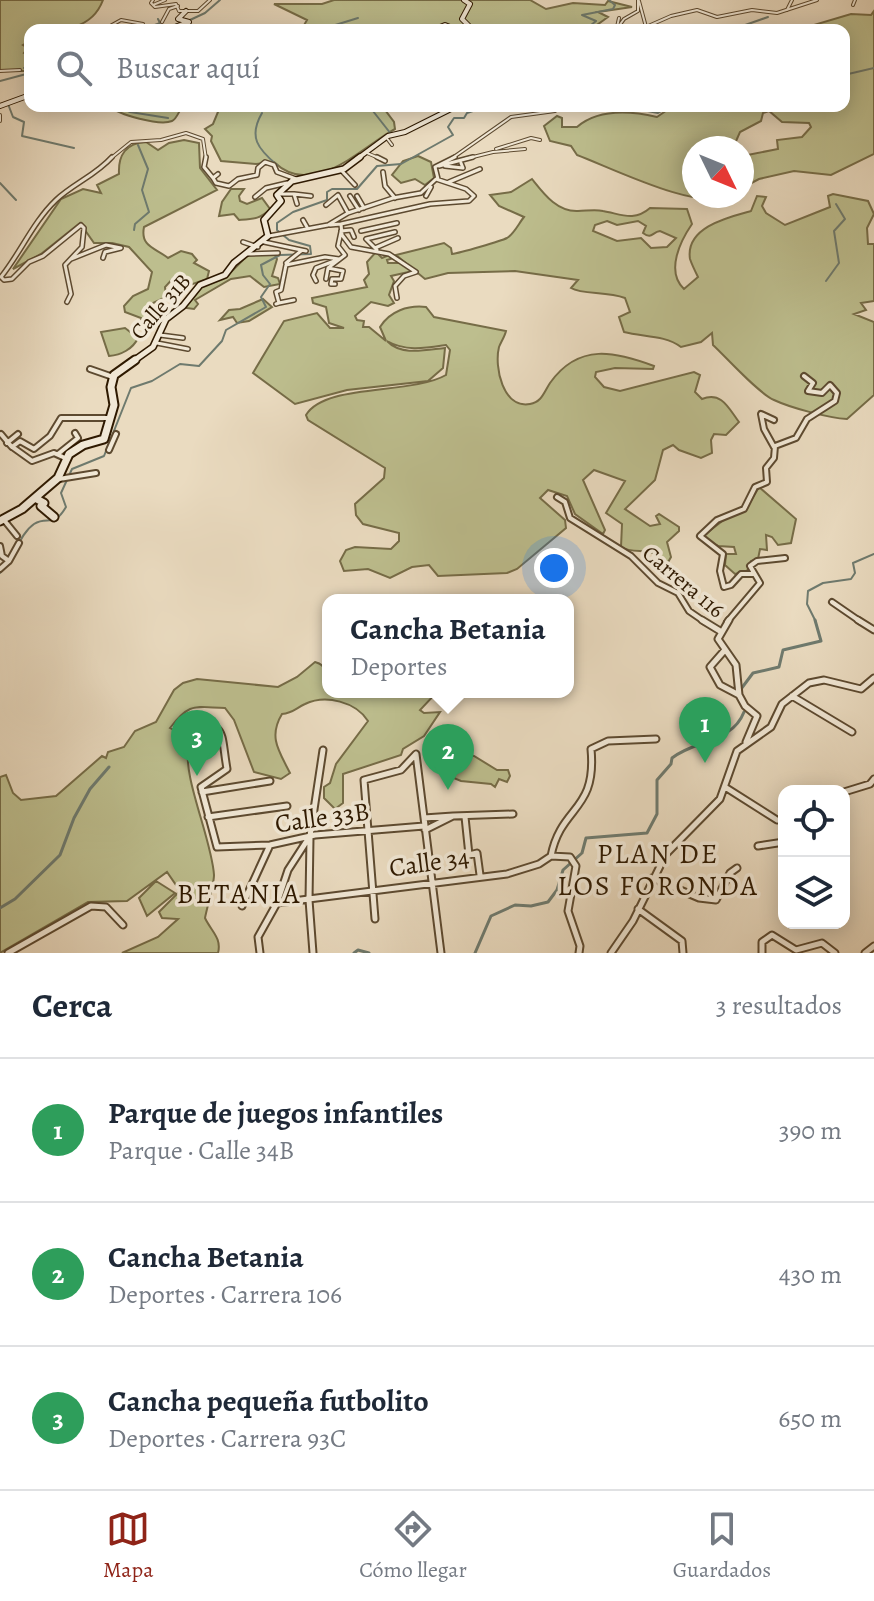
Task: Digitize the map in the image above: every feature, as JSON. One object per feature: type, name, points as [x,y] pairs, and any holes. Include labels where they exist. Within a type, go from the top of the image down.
[{"type":"street","points":[[152,5],[153,0]]},
{"type":"street","points":[[152,5],[165,0]]},
{"type":"street","points":[[162,22],[169,9],[181,0]]},
{"type":"street","points":[[175,3],[178,11],[198,11],[210,0]]},
{"type":"street","points":[[464,0],[470,4],[462,19],[467,24]]},
{"type":"street","points":[[787,10],[792,0]]},
{"type":"street","points":[[653,24],[697,10],[717,17],[752,10],[773,14],[817,0]]},
{"type":"street","points":[[853,5],[855,0]]},
{"type":"street","points":[[638,1],[642,3],[646,24]]},
{"type":"street","points":[[618,24],[619,19],[638,11],[638,1]]},
{"type":"street","points":[[152,5],[175,3]]},
{"type":"street","points":[[186,11],[178,19],[189,22],[187,24]]},
{"type":"street","points":[[108,24],[127,17],[143,24]]},
{"type":"street","points":[[0,71],[20,70]]},
{"type":"street","points":[[0,106],[24,97]]},
{"type":"street","points":[[255,197],[266,188],[341,170],[386,137],[414,130],[446,112]]},
{"type":"street","points":[[436,166],[456,157],[511,117],[548,112]]},
{"type":"street","points":[[1,113],[2,121]]},
{"type":"street","points":[[67,302],[71,294],[65,265],[82,247],[84,228],[81,225],[43,256],[29,262],[12,279],[2,279],[35,224],[58,198],[102,168],[125,145],[196,134],[207,143],[209,152],[204,167],[217,184],[229,186],[238,179],[257,175],[258,168],[265,162],[274,165],[277,172],[290,182]]},
{"type":"street","points":[[386,137],[392,145]]},
{"type":"street","points":[[442,166],[516,141],[540,140]]},
{"type":"street","points":[[487,153],[525,149]]},
{"type":"street","points":[[367,153],[385,161]]},
{"type":"street","points":[[436,166],[463,168],[461,163]]},
{"type":"street","points":[[436,166],[438,179]]},
{"type":"street","points":[[449,182],[480,169]]},
{"type":"street","points":[[341,170],[355,185]]},
{"type":"street","points":[[383,172],[385,186],[395,198]]},
{"type":"street","points":[[213,178],[218,174]]},
{"type":"street","points":[[328,225],[348,213],[421,193],[429,183],[438,179],[474,195],[469,201]]},
{"type":"street","points":[[263,242],[264,220],[278,208],[290,182]]},
{"type":"street","points":[[426,196],[431,187]]},
{"type":"street","points":[[282,194],[295,192],[311,196]]},
{"type":"street","points":[[295,192],[297,204]]},
{"type":"street","points":[[326,205],[338,195],[348,213]]},
{"type":"street","points":[[350,196],[362,209]]},
{"type":"street","points":[[357,196],[362,209]]},
{"type":"street","points":[[263,242],[278,232],[358,222],[444,202],[476,202]]},
{"type":"street","points":[[361,231],[394,223],[389,214]]},
{"type":"street","points":[[303,220],[310,227]]},
{"type":"street","points":[[310,227],[313,220]]},
{"type":"street","points":[[358,222],[366,239],[376,249],[390,254],[416,272],[404,276],[395,286],[397,298]]},
{"type":"street","points":[[328,268],[345,256],[338,246],[341,224]]},
{"type":"street","points":[[341,231],[351,230],[354,237]]},
{"type":"street","points":[[341,231],[347,244],[363,252],[398,238]]},
{"type":"street","points":[[366,239],[395,232]]},
{"type":"street","points":[[243,242],[263,242],[301,253],[286,265],[280,291]]},
{"type":"street","name":"Calle 31B","points":[[113,377],[157,343],[166,319],[183,306],[200,285],[225,275],[263,242]]},
{"type":"street","points":[[69,259],[106,245],[121,248],[105,252],[103,258]]},
{"type":"street","points":[[248,254],[278,253]]},
{"type":"street","points":[[286,265],[317,257],[341,261]]},
{"type":"street","points":[[316,281],[313,275],[316,268],[341,261]]},
{"type":"street","points":[[328,268],[331,284],[335,284]]},
{"type":"street","points":[[328,268],[342,270],[342,280],[331,277]]},
{"type":"street","points":[[288,290],[276,292],[278,304],[294,300]]},
{"type":"street","points":[[160,335],[182,340],[177,347]]},
{"type":"street","points":[[157,343],[188,349]]},
{"type":"street","points":[[90,369],[113,377],[114,405],[110,418],[109,450]]},
{"type":"street","points":[[774,447],[796,438],[807,419],[838,397],[830,385],[822,393],[809,392],[807,389],[813,383],[804,376]]},
{"type":"street","points":[[752,574],[741,574],[733,584],[724,587],[720,571],[723,554],[700,536],[717,520],[742,511],[755,487],[767,484],[766,468],[774,458],[774,447],[764,429],[761,414],[774,420]]},
{"type":"street","points":[[12,447],[20,441],[34,449],[50,436],[61,418],[110,418]]},
{"type":"street","points":[[61,479],[68,452],[77,439],[75,433]]},
{"type":"street","points":[[1,434],[7,443],[32,461],[68,452],[116,434]]},
{"type":"street","points":[[7,443],[18,434]]},
{"type":"street","points":[[58,454],[68,452]]},
{"type":"street","points":[[75,478],[96,473]]},
{"type":"street","points":[[17,536],[2,520],[61,479],[87,479]]},
{"type":"street","name":"Carrera 116","points":[[557,497],[567,505],[566,515],[631,556],[658,583],[678,593],[689,611],[720,631]]},
{"type":"street","points":[[35,498],[44,503],[41,506],[54,517]]},
{"type":"street","points":[[0,569],[19,543]]},
{"type":"street","points":[[0,546],[1,557],[8,561]]},
{"type":"street","points":[[611,953],[625,935],[666,854],[709,812],[725,787],[731,762],[745,744],[757,716],[745,706],[739,695],[736,687],[737,668],[719,643],[720,631],[760,583],[750,566],[757,561],[785,558]]},
{"type":"street","points":[[832,602],[874,630]]},
{"type":"street","points":[[724,651],[710,667],[720,688],[739,695]]},
{"type":"street","points":[[745,744],[771,727],[782,704],[817,681],[832,681],[861,689],[874,678]]},
{"type":"street","points":[[792,696],[852,732]]},
{"type":"street","points":[[183,723],[213,724],[220,730],[227,769],[202,788]]},
{"type":"street","points":[[579,953],[580,946],[568,903],[576,866],[570,857],[551,856],[554,839],[573,812],[586,800],[593,785],[595,770],[591,749],[603,740],[621,740],[638,745],[656,739]]},
{"type":"street","points":[[313,953],[309,900],[310,836],[323,750]]},
{"type":"street","points":[[375,919],[364,780],[401,770],[414,755],[418,758],[441,953]]},
{"type":"street","points":[[850,790],[870,784],[874,779]]},
{"type":"street","points":[[202,788],[270,781]]},
{"type":"street","points":[[725,787],[777,820]]},
{"type":"street","points":[[202,788],[208,817],[287,806]]},
{"type":"street","name":"Calle 33B","points":[[208,817],[213,842],[217,847],[226,849],[270,845],[310,836],[424,825],[453,816],[513,814]]},
{"type":"street","points":[[424,825],[453,816]]},
{"type":"street","points":[[465,817],[469,855],[477,853],[480,876]]},
{"type":"street","points":[[260,953],[258,937],[277,903],[288,870],[310,836]]},
{"type":"street","points":[[758,846],[778,843]]},
{"type":"street","points":[[242,906],[270,845]]},
{"type":"street","name":"Calle 34","points":[[277,903],[522,870],[551,856]]},
{"type":"street","points":[[652,878],[708,901],[716,900],[730,873],[737,868]]},
{"type":"street","points":[[8,953],[91,906],[106,907],[123,925]]},
{"type":"street","points":[[638,909],[682,941],[683,953]]},
{"type":"street","points":[[762,953],[762,942],[772,935],[796,950],[822,943],[835,953]]},
{"type":"street","points":[[865,953],[874,946]]},
{"type":"green space","points":[[0,0],[103,0],[98,10],[83,24],[24,24],[24,71],[0,71]]},
{"type":"green space","points":[[334,0],[530,0],[546,9],[573,3],[605,5],[608,1],[632,7],[598,12],[608,17],[598,24],[305,24],[307,20],[274,4],[322,4]]},
{"type":"green space","points":[[874,11],[874,154],[831,175],[794,171],[754,182],[754,154],[778,149],[777,140],[802,137],[811,127],[809,123],[782,122],[770,112],[850,112],[850,24],[817,24],[851,14],[871,15]]},
{"type":"green space","points":[[121,112],[179,112],[174,120],[166,122]]},
{"type":"green space","points":[[218,112],[386,112],[395,129],[337,166],[321,173],[305,175],[289,172],[274,162],[221,161],[211,141],[212,136],[205,129],[213,124]]},
{"type":"green space","points":[[664,112],[766,112],[761,121],[738,136],[682,136],[682,194],[577,155],[571,146],[550,141],[544,126],[557,116],[562,118],[562,127],[577,127],[605,114],[657,117]]},
{"type":"green space","points":[[184,140],[199,143],[200,168],[217,190],[144,227],[143,234],[150,246],[168,258],[181,251],[192,254],[197,260],[194,263],[209,271],[207,279],[190,285],[175,276],[165,287],[166,297],[151,307],[167,315],[161,325],[143,326],[141,318],[125,312],[124,306],[133,296],[148,289],[152,272],[129,247],[94,243],[80,223],[41,254],[13,269],[61,199],[83,189],[101,193],[97,185],[119,174],[120,161],[128,148],[146,142],[158,150],[169,143]]},
{"type":"green space","points":[[418,156],[431,162],[434,178],[425,185],[415,179],[401,183],[392,175],[403,161]]},
{"type":"green space","points":[[532,179],[552,201],[570,211],[597,210],[633,216],[650,208],[687,209],[692,224],[683,238],[675,265],[678,282],[684,289],[698,277],[690,259],[694,239],[710,225],[751,211],[757,196],[766,197],[762,206],[766,213],[785,225],[830,207],[828,196],[833,194],[868,201],[874,214],[867,228],[868,244],[874,244],[874,301],[861,303],[866,310],[854,314],[874,322],[874,395],[847,419],[800,409],[774,400],[760,390],[713,345],[712,333],[701,342],[681,347],[661,338],[624,332],[619,317],[630,312],[625,298],[571,288],[578,280],[515,271],[448,273],[425,279],[396,255],[444,243],[451,248],[452,254],[507,238],[524,217],[499,206],[490,195],[511,192]],"holes":[[[607,221],[617,225],[638,221],[646,226],[643,233],[646,235],[660,231],[676,238],[667,247],[651,248],[641,238],[617,241],[593,231],[595,225]]]},
{"type":"green space","points":[[231,189],[244,189],[239,196],[240,201],[247,204],[262,198],[270,209],[253,219],[239,220],[234,214],[219,216],[222,202]]},
{"type":"green space","points":[[376,252],[382,258],[389,255],[394,258],[387,260],[388,263],[400,263],[413,271],[391,276],[394,281],[389,295],[394,303],[388,306],[371,302],[355,316],[357,320],[364,321],[363,327],[369,327],[386,341],[380,327],[384,321],[406,308],[426,307],[434,317],[506,331],[499,347],[499,375],[507,393],[521,404],[537,401],[561,370],[586,356],[612,354],[654,366],[653,369],[615,368],[596,372],[595,377],[604,387],[620,391],[694,372],[700,375],[695,392],[702,399],[720,399],[739,422],[726,435],[714,434],[712,453],[701,458],[673,445],[663,450],[655,480],[625,509],[650,526],[660,524],[656,516],[659,514],[679,527],[679,531],[667,542],[671,557],[663,571],[658,570],[657,555],[621,547],[622,524],[606,513],[625,481],[594,470],[583,480],[605,530],[603,534],[575,514],[567,496],[548,490],[540,498],[565,520],[566,528],[517,569],[507,573],[438,576],[429,565],[412,567],[390,578],[368,569],[344,571],[340,561],[346,550],[355,547],[391,549],[399,541],[399,533],[363,524],[356,515],[355,504],[384,478],[385,468],[308,420],[306,415],[316,405],[331,398],[412,385],[431,381],[446,375],[450,350],[446,345],[409,348],[387,341],[406,350],[445,348],[443,368],[428,381],[347,390],[295,404],[253,373],[284,321],[317,313],[330,328],[344,328],[329,323],[326,307],[313,303],[312,298],[367,287],[364,280],[369,274],[367,262]]},
{"type":"green space","points":[[248,255],[275,255],[277,259],[272,276],[278,278],[280,284],[264,287],[250,276],[231,279],[195,300],[198,304],[194,309],[179,307],[207,279],[228,275]]},
{"type":"green space","points":[[263,299],[272,307],[249,321],[237,323],[233,317],[220,320],[229,310],[240,309]]},
{"type":"green space","points":[[125,328],[138,338],[136,342],[126,351],[109,356],[101,332]]},
{"type":"green space","points":[[759,487],[796,519],[791,543],[778,545],[766,535],[767,550],[760,549],[758,559],[751,561],[747,571],[735,574],[725,565],[726,554],[736,554],[734,547],[718,546],[704,539],[704,535],[725,519],[745,511]]},
{"type":"green space","points":[[315,662],[322,666],[322,698],[431,698],[420,710],[424,713],[440,712],[424,736],[403,749],[401,755],[343,774],[343,803],[335,809],[324,798],[324,787],[330,783],[336,764],[368,721],[356,709],[340,702],[322,700],[282,714],[275,737],[290,773],[281,779],[254,772],[234,720],[225,708],[193,708],[177,720],[170,728],[180,733],[189,746],[189,773],[212,861],[214,879],[205,918],[217,939],[218,953],[122,953],[158,937],[178,919],[162,918],[159,912],[180,891],[167,872],[127,901],[88,902],[0,953],[0,777],[6,775],[13,793],[21,800],[56,796],[102,756],[106,758],[108,752],[124,747],[135,731],[156,722],[174,690],[183,683],[197,679],[278,687]]},
{"type":"green space","points":[[451,754],[474,756],[497,770],[508,770],[510,776],[507,782],[499,779],[495,787],[461,781],[438,768],[442,758]]},
{"type":"green space","points":[[156,881],[175,893],[147,916],[139,898]]},
{"type":"waterway","points":[[190,20],[205,13],[220,0]]},
{"type":"waterway","points":[[592,24],[596,21],[582,15],[613,9],[615,5],[609,0]]},
{"type":"waterway","points":[[748,24],[768,17]]},
{"type":"waterway","points":[[338,24],[358,18]]},
{"type":"waterway","points":[[157,24],[160,23],[158,19]]},
{"type":"waterway","points":[[178,24],[183,22]]},
{"type":"waterway","points":[[850,74],[874,68]]},
{"type":"waterway","points":[[0,81],[24,75]]},
{"type":"waterway","points":[[8,104],[13,117],[24,122],[22,136],[74,148]]},
{"type":"waterway","points":[[130,112],[168,118]]},
{"type":"waterway","points":[[374,112],[391,134]]},
{"type":"waterway","points":[[0,573],[29,529],[39,522],[54,520],[66,507],[61,493],[72,469],[104,456],[131,388],[152,381],[180,364],[199,366],[222,341],[226,330],[266,307],[261,297],[270,284],[263,275],[261,265],[280,255],[311,254],[310,246],[289,240],[277,230],[277,223],[293,212],[327,200],[327,192],[332,189],[357,189],[377,166],[401,164],[453,135],[448,127],[454,118],[464,118],[470,112]]},
{"type":"waterway","points":[[653,112],[660,112]]},
{"type":"waterway","points":[[262,113],[256,129],[257,142],[277,165]]},
{"type":"waterway","points":[[134,230],[135,224],[149,212],[142,190],[148,169],[138,145]]},
{"type":"waterway","points":[[0,183],[16,200]]},
{"type":"waterway","points":[[826,281],[839,263],[834,231],[845,219],[836,204]]},
{"type":"waterway","points":[[815,620],[807,604],[808,591],[823,583],[851,579],[855,573],[853,563],[874,554]]},
{"type":"waterway","points":[[741,689],[753,673],[779,667],[783,650],[821,641],[815,620]]},
{"type":"waterway","points":[[475,953],[491,916],[515,905],[531,906],[548,902],[557,890],[563,870],[582,853],[586,838],[647,833],[657,814],[657,780],[671,764],[672,758],[731,730],[744,712]]},
{"type":"waterway","points":[[0,908],[15,899],[60,855],[74,818],[90,789],[109,767]]},
{"type":"waterway","points":[[354,953],[358,950],[369,953]]},
{"type":"place","name":"Parque de juegos infantiles","points":[[705,763]]},
{"type":"place","name":"Cancha pequeña futbolito","points":[[197,776]]},
{"type":"place","name":"Cancha Betania","points":[[448,790]]},
{"type":"district","name":"PLAN DE LOS FORONDA","points":[[658,869]]},
{"type":"district","name":"BETANIA","points":[[239,893]]}]
